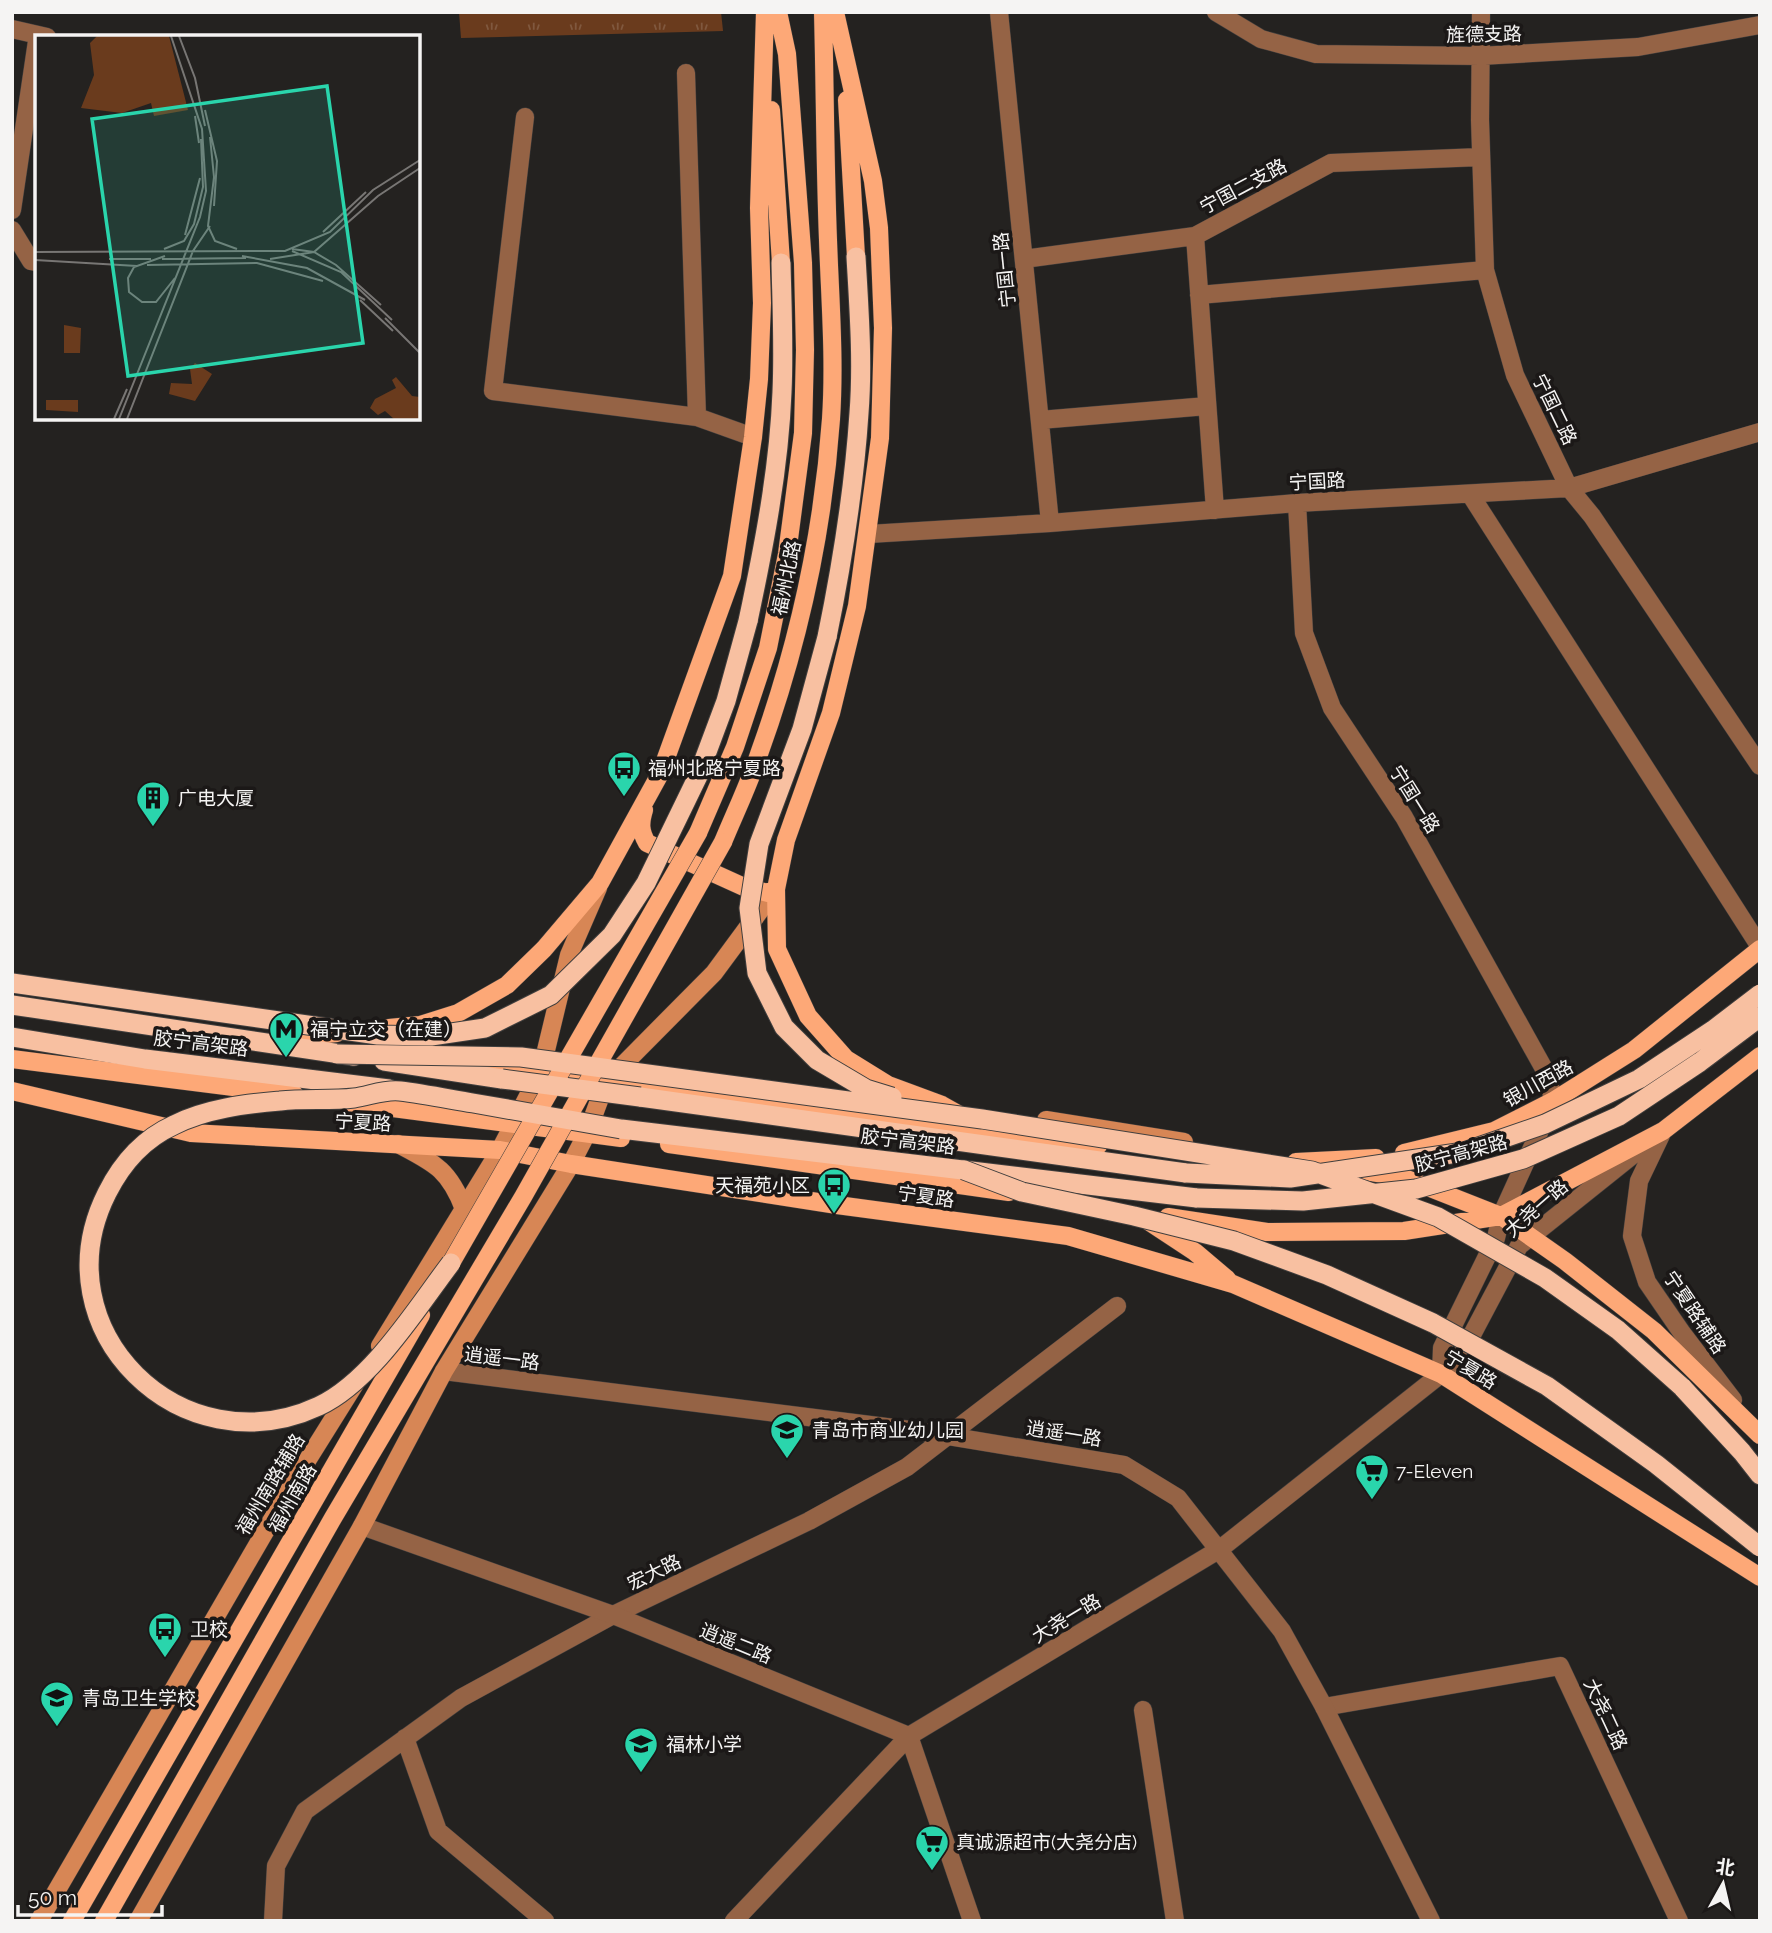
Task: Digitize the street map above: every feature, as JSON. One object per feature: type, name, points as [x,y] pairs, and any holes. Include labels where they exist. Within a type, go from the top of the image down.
[{"type":"highway","points":[[856,257],[860,327],[859,413],[843,559],[827,637],[802,729],[759,844],[749,908],[757,974],[784,1027],[817,1059],[866,1089],[987,1126],[1312,1171],[1438,1217],[1545,1278],[1618,1330],[1682,1387],[1760,1475]]},
{"type":"highway","points":[[12,982],[379,1035],[430,1037],[485,1028],[551,995],[611,935],[646,883],[698,776],[726,701],[748,621],[774,476],[782,393],[781,263]]},
{"type":"highway","name":"胶宁高架路","points":[[12,1005],[502,1079],[1186,1173],[1290,1178],[1464,1152],[1545,1124],[1639,1079],[1713,1030],[1760,994]]},
{"type":"highway","name":"胶宁高架路","points":[[12,1037],[145,1059],[396,1090],[621,1129],[1197,1198],[1303,1200],[1416,1189],[1523,1159],[1619,1116],[1700,1062],[1760,1017]]},
{"type":"highway","name":"胶宁高架路","points":[[337,1054],[522,1057],[657,1074],[987,1126]]},
{"type":"highway","points":[[396,1090],[354,1098],[279,1101],[235,1107],[174,1124],[155,1136],[131,1155],[114,1179],[99,1210],[89,1260],[89,1287],[97,1316],[110,1344],[128,1368],[149,1388],[181,1407],[209,1419],[251,1422],[287,1416],[320,1405],[350,1384],[370,1366],[451,1263]]},
{"type":"highway","points":[[964,1170],[1022,1192],[1234,1241],[1327,1275],[1433,1324],[1547,1386],[1656,1464],[1760,1548]]},
{"type":"main road","points":[[295,1037],[420,1025],[458,1013],[507,985],[544,949],[600,883],[661,772],[732,576],[753,437],[762,303],[759,208],[765,12]]},
{"type":"main road","name":"福州北路","points":[[548,1096],[698,833],[735,747],[768,648],[787,554],[803,433],[805,351],[803,263],[787,54],[778,12]]},
{"type":"main road","name":"福州北路","points":[[104,1921],[326,1530],[577,1102],[723,842],[758,757],[790,660],[811,566],[825,482],[831,418],[833,350],[823,12]]},
{"type":"main road","points":[[835,12],[873,181],[879,228],[883,328],[880,438],[869,534],[857,606],[834,699],[786,841],[776,889],[777,949],[808,1016],[846,1059],[888,1085],[942,1105],[987,1126],[1054,1121]]},
{"type":"main road","points":[[765,44],[776,163],[781,263]]},
{"type":"main road","points":[[845,50],[856,257]]},
{"type":"main road","points":[[650,791],[640,821],[641,833],[647,843],[744,887],[768,893],[776,889]]},
{"type":"main road","name":"福州南路辅路","points":[[38,1921],[295,1480],[515,1124],[541,1071],[569,955],[600,883]]},
{"type":"main road","points":[[138,1921],[362,1526],[444,1371],[571,1164],[587,1133],[606,1082],[714,973],[776,889]]},
{"type":"main road","name":"银川西路","points":[[1296,1162],[1381,1157],[1494,1131],[1553,1101],[1634,1050],[1760,948]]},
{"type":"main road","points":[[12,998],[606,1082],[987,1126],[1212,1161],[1296,1162]]},
{"type":"main road","points":[[1501,1216],[1663,1131],[1760,1056]]},
{"type":"main road","name":"宁夏路","points":[[12,1059],[891,1174],[1267,1232],[1404,1231],[1501,1216]]},
{"type":"main road","name":"宁夏路","points":[[12,1091],[191,1133],[500,1150],[571,1164],[837,1205],[1068,1237],[1233,1284],[1441,1374],[1760,1577]]},
{"type":"main road","name":"福州南路","points":[[72,1921],[548,1096]]},
{"type":"main road","points":[[942,1105],[1121,1130],[1296,1162],[1402,1177],[1501,1216],[1565,1261],[1654,1331],[1756,1430]]},
{"type":"main road","points":[[398,1144],[432,1162],[443,1172],[456,1187],[464,1209]]},
{"type":"main road","points":[[1134,1212],[1195,1252],[1233,1284]]},
{"type":"street","name":"宁国一路","points":[[999,12],[1050,523]]},
{"type":"street","name":"旌德支路","points":[[1216,12],[1261,39],[1316,54],[1480,56],[1638,47],[1760,25]]},
{"type":"street","name":"宁国二路","points":[[1480,12],[1485,270],[1515,375],[1569,488],[1592,516],[1760,766]]},
{"type":"street","points":[[12,29],[35,36]]},
{"type":"street","points":[[12,210],[35,68]]},
{"type":"street","points":[[686,73],[697,417]]},
{"type":"street","points":[[525,117],[493,391],[697,417],[753,437]]},
{"type":"street","name":"宁国二支路","points":[[1024,259],[1195,236],[1331,163],[1481,157]]},
{"type":"street","points":[[12,230],[31,261],[35,262]]},
{"type":"street","points":[[1195,236],[1215,510]]},
{"type":"street","points":[[1199,295],[1485,270]]},
{"type":"street","points":[[1040,420],[1207,406]]},
{"type":"street","name":"宁国路","points":[[869,534],[1050,523],[1297,503],[1569,488],[1760,432]]},
{"type":"street","points":[[1470,494],[1760,948]]},
{"type":"street","name":"宁国一路","points":[[1297,503],[1304,633],[1332,708],[1410,829],[1548,1076],[1553,1101]]},
{"type":"street","name":"大尧一路","points":[[1441,1374],[1442,1348],[1496,1238],[1501,1216],[1553,1101]]},
{"type":"street","name":"大尧一路","points":[[734,1921],[909,1737],[1220,1549],[1457,1363],[1519,1246],[1663,1131]]},
{"type":"street","name":"宁夏路辅路","points":[[1663,1131],[1640,1181],[1632,1236],[1647,1282],[1756,1430]]},
{"type":"street","name":"宏大路","points":[[272,1921],[276,1866],[305,1811],[405,1738],[461,1698],[613,1615],[809,1521],[907,1467],[1117,1306]]},
{"type":"street","name":"逍遥一路","points":[[444,1371],[950,1436],[1124,1465],[1178,1499],[1282,1630],[1324,1707],[1431,1921]]},
{"type":"street","name":"逍遥二路","points":[[362,1526],[613,1615],[909,1737]]},
{"type":"street","name":"大尧二路","points":[[1324,1707],[1560,1666],[1679,1921]]},
{"type":"street","points":[[1143,1710],[1175,1921]]},
{"type":"street","points":[[909,1737],[972,1921]]},
{"type":"street","points":[[405,1738],[438,1830],[545,1921]]},
{"type":"green space","points":[[459,12],[721,12],[723,31],[461,38]]},
{"type":"place","name":"福州北路宁夏路","points":[[624,798]]},
{"type":"place","name":"广电大厦","points":[[153,828]]},
{"type":"place","name":"福宁立交（在建）","points":[[286,1059]]},
{"type":"place","name":"天福苑小区","points":[[834,1215]]},
{"type":"place","name":"青岛市商业幼儿园","points":[[787,1460]]},
{"type":"place","name":"7-Eleven","points":[[1372,1501]]},
{"type":"place","name":"卫校","points":[[165,1659]]},
{"type":"place","name":"青岛卫生学校","points":[[57,1728]]},
{"type":"place","name":"福林小学","points":[[641,1774]]},
{"type":"place","name":"真诚源超市(大尧分店)","points":[[932,1872]]}]
